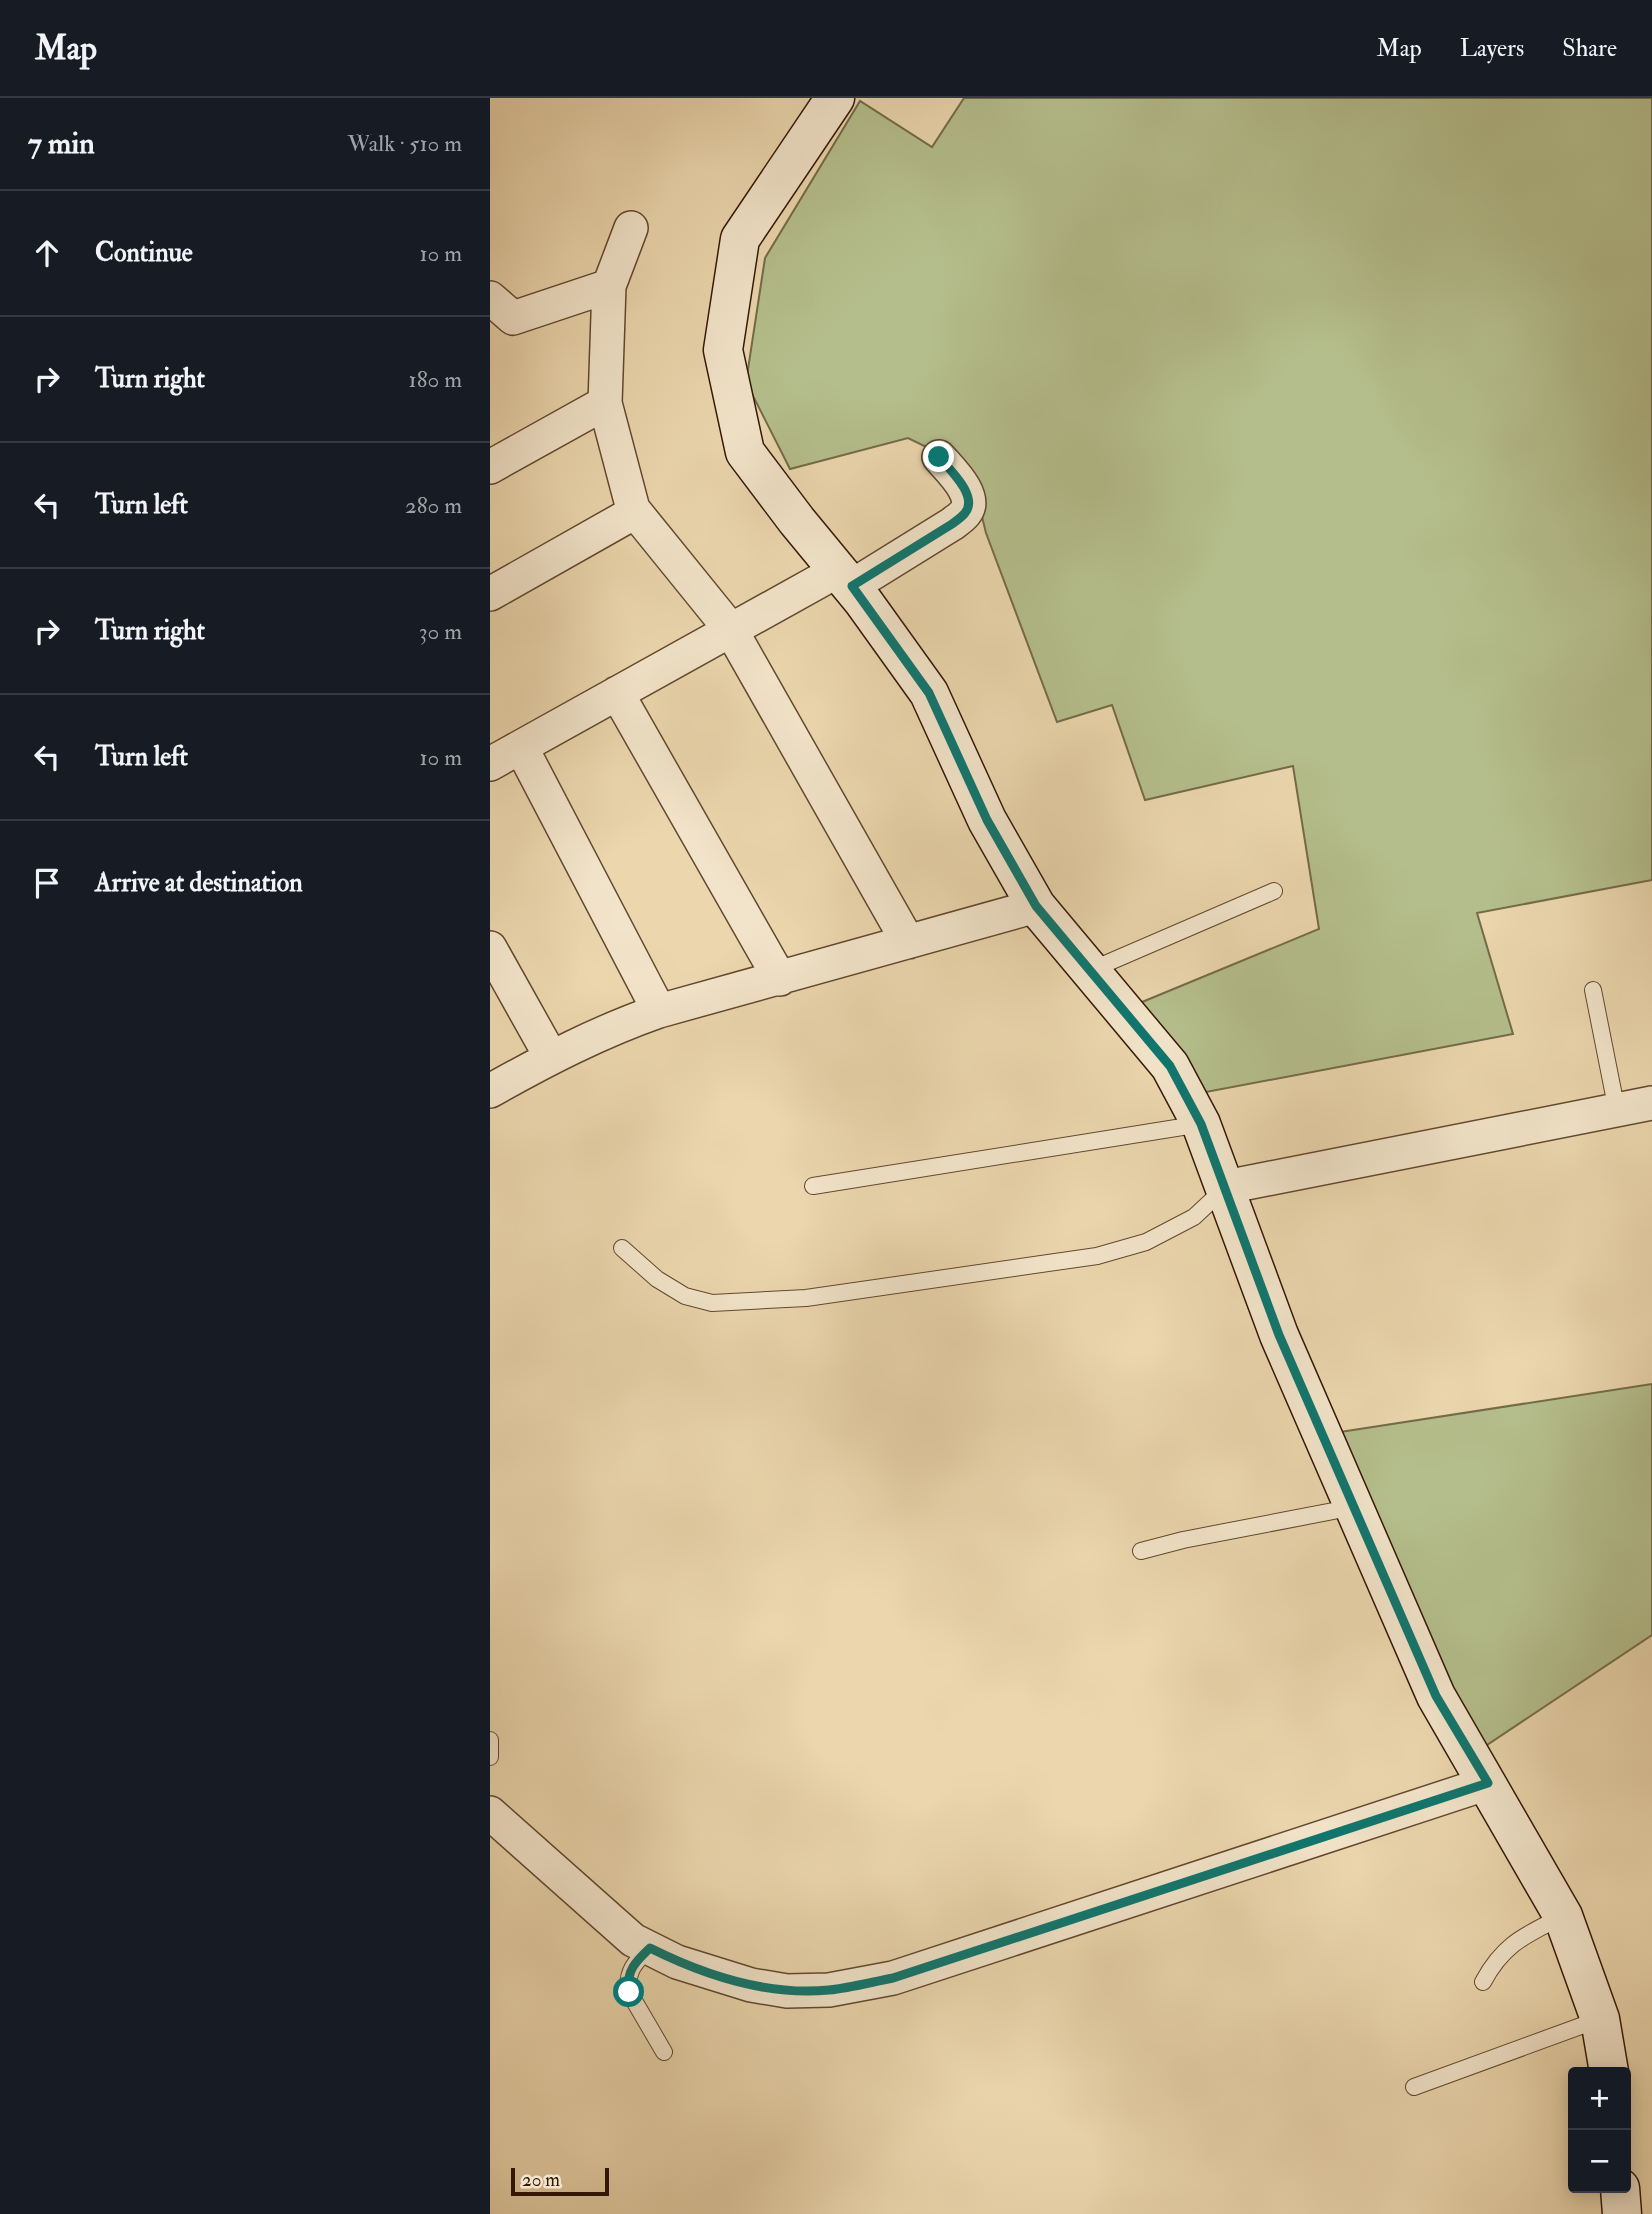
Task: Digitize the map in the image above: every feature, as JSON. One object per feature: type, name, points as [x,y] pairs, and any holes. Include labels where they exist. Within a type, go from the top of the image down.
[{"type":"street","points":[[835,98],[740,239],[723,350],[745,452],[845,578],[929,693],[987,820],[1036,906],[1170,1066],[1201,1124],[1279,1335],[1436,1696],[1563,1916],[1584,1967],[1600,2018],[1608,2067]]},
{"type":"street","points":[[631,228],[609,286],[605,403],[635,512],[731,630],[908,942]]},
{"type":"street","points":[[498,316],[609,286]]},
{"type":"street","points":[[490,467],[605,403]]},
{"type":"street","points":[[490,764],[731,630],[845,578],[952,524],[966,512],[969,505],[967,492],[939,457]]},
{"type":"street","points":[[490,594],[635,512]]},
{"type":"street","points":[[617,693],[780,979]]},
{"type":"street","points":[[521,747],[659,1011]]},
{"type":"street","points":[[490,1091],[551,1057],[620,1025],[659,1011],[1036,906]]},
{"type":"street","points":[[490,948],[551,1057]]},
{"type":"street","points":[[1226,1187],[1652,1103]]},
{"type":"street","points":[[490,1813],[633,1940],[677,1962],[751,1985],[787,1991],[829,1990],[893,1978],[1488,1783]]},
{"type":"street","points":[[1620,2193],[1622,2214]]},
{"type":"lane","points":[[1091,970],[1273,891]]},
{"type":"lane","points":[[1593,990],[1617,1111]]},
{"type":"lane","points":[[813,1186],[1201,1124]]},
{"type":"lane","points":[[622,1248],[657,1279],[685,1296],[712,1303],[806,1298],[1097,1256],[1146,1242],[1194,1217],[1226,1187]]},
{"type":"lane","points":[[1141,1551],[1183,1539],[1354,1507]]},
{"type":"lane","points":[[490,1740],[490,1756]]},
{"type":"lane","points":[[1483,1982],[1503,1951],[1563,1916]]},
{"type":"lane","points":[[650,1948],[634,1964],[627,1977],[629,1992],[664,2052]]},
{"type":"lane","points":[[1414,2087],[1600,2018]]},
{"type":"green space","points":[[964,98],[1652,98],[1652,880],[1477,913],[1513,1034],[1185,1096],[1113,1014],[1319,929],[1293,766],[1145,800],[1112,705],[1057,722],[986,533],[970,468],[908,438],[790,469],[746,382],[765,258],[860,101],[932,147]]},
{"type":"green space","points":[[1652,1384],[1652,1635],[1472,1755],[1327,1434]]},
{"type":"route","points":[[629,1992],[627,1977],[630,1970],[650,1948],[677,1962],[751,1985],[787,1991],[829,1990],[893,1978],[1488,1783],[1436,1696],[1279,1335],[1201,1124],[1170,1066],[1036,906],[987,820],[929,693],[852,586],[952,524],[966,512],[969,505],[967,492],[939,457]]}]
